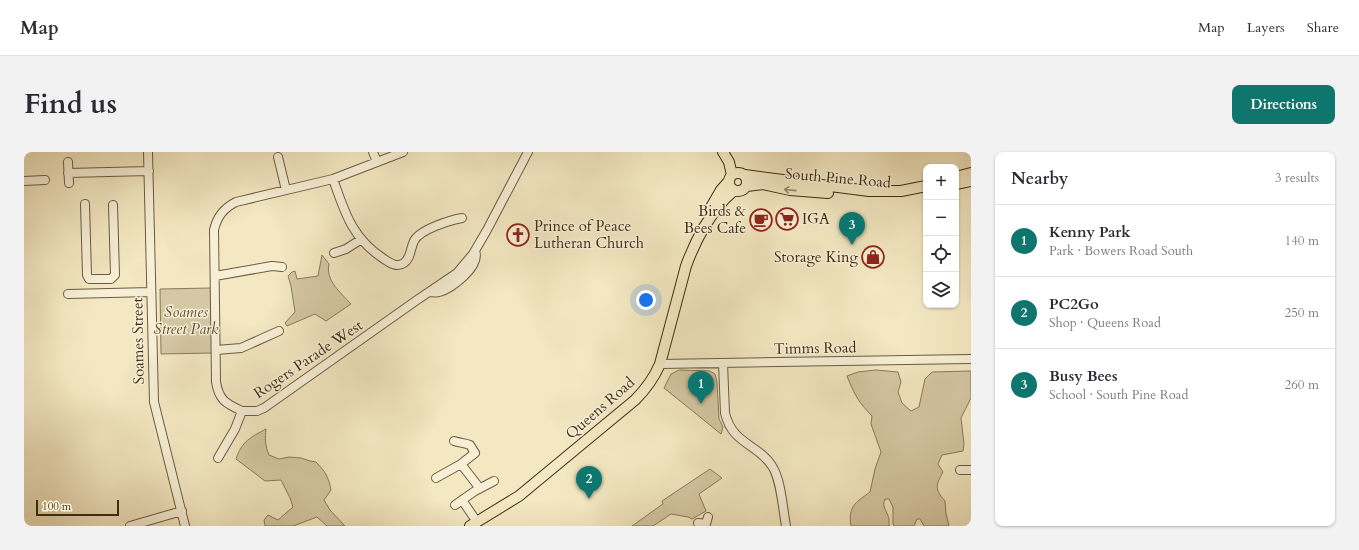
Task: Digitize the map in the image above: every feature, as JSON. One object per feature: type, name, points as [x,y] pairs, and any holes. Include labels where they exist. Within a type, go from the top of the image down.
[{"type":"main road","points":[[723,152],[737,176],[748,180],[747,186]]},
{"type":"main road","points":[[730,152],[737,176]]},
{"type":"main road","points":[[959,176],[971,173]]},
{"type":"main road","points":[[734,190],[730,186],[737,176]]},
{"type":"main road","name":"South Pine Road","points":[[737,176],[869,191],[901,191],[923,187]]},
{"type":"main road","name":"Queens Road","points":[[706,224],[708,213],[721,190],[737,176]]},
{"type":"main road","points":[[959,183],[971,181]]},
{"type":"main road","name":"South Pine Road","points":[[734,190],[743,190],[747,186],[763,184],[790,190],[816,191],[877,199],[901,198],[923,194]]},
{"type":"main road","name":"Queens Road","points":[[474,524],[519,496],[635,400],[650,383],[660,364],[686,266],[692,252],[706,224],[722,202],[734,190]]},
{"type":"street","name":"Soames Street","points":[[148,152],[154,402],[185,526]]},
{"type":"street","points":[[373,152],[377,162]]},
{"type":"street","points":[[242,412],[225,403],[217,386],[214,230],[216,221],[220,214],[236,202],[333,179],[403,152]]},
{"type":"street","name":"Rogers Parade West","points":[[218,458],[235,429],[242,412],[257,411],[264,408],[457,273],[466,264],[475,251],[528,152]]},
{"type":"street","points":[[278,157],[286,190]]},
{"type":"street","points":[[68,162],[69,183]]},
{"type":"street","points":[[68,173],[149,171]]},
{"type":"street","points":[[333,179],[346,217],[360,240],[380,257],[392,264],[403,264],[408,258],[417,237],[450,220],[462,218]]},
{"type":"street","points":[[24,181],[46,180]]},
{"type":"street","points":[[85,204],[86,275],[89,279],[111,279],[115,275],[113,205]]},
{"type":"street","points":[[334,253],[346,250],[360,240]]},
{"type":"street","points":[[215,276],[272,266],[282,267]]},
{"type":"street","points":[[68,294],[151,292]]},
{"type":"street","points":[[216,350],[241,348],[279,331]]},
{"type":"street","name":"Timms Road","points":[[660,364],[971,360]]},
{"type":"street","points":[[723,362],[726,420],[735,434],[772,465],[777,478],[786,526]]},
{"type":"street","points":[[436,478],[475,453],[470,445],[463,442],[458,443],[454,441]]},
{"type":"street","points":[[460,464],[479,489]]},
{"type":"street","points":[[960,470],[971,470]]},
{"type":"street","points":[[455,505],[494,481]]},
{"type":"street","points":[[462,500],[474,524]]},
{"type":"street","points":[[130,526],[182,511]]},
{"type":"green space","points":[[322,255],[329,264],[328,270],[332,281],[351,304],[326,321],[315,314],[287,326],[285,323],[295,312],[288,276],[295,271],[297,279],[318,276]]},
{"type":"green space","name":"Soames Street Park","points":[[211,288],[212,353],[161,354],[160,289]]},
{"type":"green space","points":[[679,370],[710,371],[715,374],[717,382],[719,419],[723,427],[721,434],[664,388],[671,374]]},
{"type":"green space","points":[[876,370],[898,372],[901,382],[898,392],[902,403],[911,411],[919,407],[925,379],[932,372],[971,371],[971,398],[961,418],[964,444],[963,451],[942,455],[938,464],[943,472],[937,487],[939,493],[945,501],[949,526],[924,526],[920,519],[917,519],[914,526],[894,526],[893,507],[889,499],[885,499],[884,507],[889,519],[889,526],[851,526],[850,519],[852,509],[857,502],[870,492],[875,469],[881,452],[871,424],[872,416],[857,398],[847,376],[858,372]]},
{"type":"green space","points":[[266,429],[265,436],[269,455],[279,459],[289,457],[301,458],[316,462],[322,468],[328,478],[331,490],[324,500],[330,510],[345,526],[327,526],[317,517],[293,526],[265,526],[264,520],[268,515],[278,520],[293,507],[290,498],[281,480],[265,481],[236,459],[241,448],[248,440]]},
{"type":"green space","points":[[710,469],[722,478],[699,494],[706,511],[692,519],[671,514],[653,526],[632,526],[663,504],[662,501]]},
{"type":"place","name":"IGA","points":[[787,219]]},
{"type":"place","name":"Birds & Bees Cafe","points":[[761,220]]},
{"type":"place","name":"Prince of Peace Lutheran Church","points":[[518,235]]},
{"type":"place","name":"Busy Bees","points":[[852,245]]},
{"type":"place","name":"Storage King","points":[[873,257]]},
{"type":"place","name":"Kenny Park","points":[[701,404]]},
{"type":"place","name":"PC2Go","points":[[589,499]]}]
